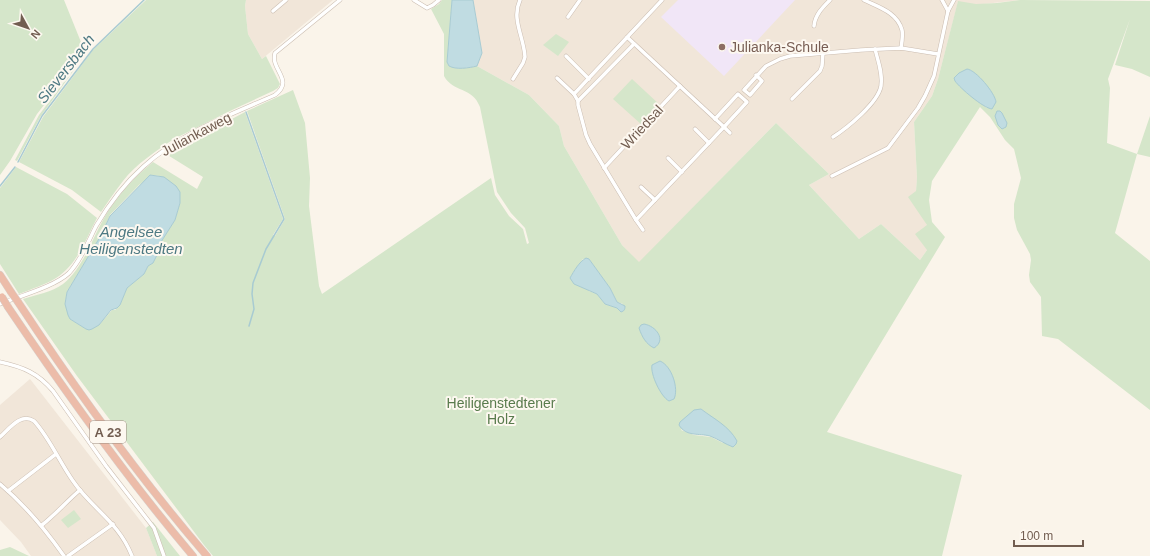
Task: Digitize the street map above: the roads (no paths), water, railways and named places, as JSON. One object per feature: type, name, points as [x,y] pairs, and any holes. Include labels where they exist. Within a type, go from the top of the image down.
[{"type":"highway","name":"A 23","points":[[0,275],[82,398],[181,526],[208,556]]},
{"type":"highway","name":"A 23","points":[[1,298],[80,410],[132,480],[194,556]]},
{"type":"street","points":[[273,11],[286,0]]},
{"type":"street","name":"Juliankaweg","points":[[1,298],[23,295],[54,283],[69,273],[78,261],[102,217],[115,198],[128,182],[162,150],[217,121],[275,95],[280,91],[284,85],[275,62],[275,53],[340,0]]},
{"type":"street","points":[[414,0],[427,8],[439,0]]},
{"type":"street","points":[[512,79],[525,57],[517,17],[517,8],[520,0]]},
{"type":"street","points":[[568,17],[580,0]]},
{"type":"street","points":[[574,94],[662,0]]},
{"type":"street","points":[[814,26],[814,20],[818,12],[830,0]]},
{"type":"street","points":[[864,0],[886,10],[899,22],[902,31],[902,48]]},
{"type":"street","points":[[942,0],[948,11]]},
{"type":"street","points":[[832,176],[888,148],[899,135],[925,96],[934,76],[948,11],[954,0]]},
{"type":"street","points":[[627,36],[730,133]]},
{"type":"street","points":[[578,101],[634,44]]},
{"type":"street","points":[[756,76],[762,81],[750,95],[744,90],[756,76],[766,66],[780,59],[796,55],[902,48],[938,54]]},
{"type":"street","points":[[833,137],[841,132],[874,100],[879,91],[881,79],[875,49]]},
{"type":"street","points":[[792,99],[820,71],[823,53]]},
{"type":"street","points":[[566,56],[589,79]]},
{"type":"street","points":[[557,78],[574,94],[578,101],[578,106],[588,138],[604,168],[643,230]]},
{"type":"street","name":"Wriedsal","points":[[604,168],[680,86]]},
{"type":"street","points":[[636,220],[747,102],[738,94],[715,119]]},
{"type":"street","points":[[695,129],[709,143]]},
{"type":"street","points":[[668,158],[682,172]]},
{"type":"street","points":[[642,187],[655,200]]},
{"type":"street","points":[[0,362],[29,371],[40,377],[50,388],[106,466],[154,528],[164,556]]},
{"type":"street","points":[[0,438],[24,418],[29,418],[37,424],[73,481],[113,524],[126,543],[132,556]]},
{"type":"street","points":[[8,491],[56,454]]},
{"type":"street","points":[[0,484],[42,525],[64,556]]},
{"type":"street","points":[[42,525],[54,516],[67,500],[80,490]]},
{"type":"street","points":[[68,556],[113,524]]},
{"type":"water","points":[[452,0],[473,0],[482,53],[477,66],[455,68],[449,66],[447,62]]},
{"type":"water","points":[[967,69],[975,73],[992,93],[996,102],[992,109],[978,102],[955,81],[954,78],[959,73]]},
{"type":"water","points":[[997,111],[1002,113],[1007,123],[1006,127],[1002,129],[998,125],[995,116]]},
{"type":"water","name":"Angelsee Heiligenstedten","points":[[150,175],[164,177],[176,186],[180,192],[180,203],[175,220],[161,242],[153,263],[148,266],[144,274],[127,288],[120,305],[111,310],[99,325],[89,330],[86,329],[70,319],[65,304],[67,292],[100,237],[110,216]]},
{"type":"water","points":[[586,258],[589,259],[610,288],[617,302],[625,306],[624,311],[621,312],[617,308],[605,304],[597,294],[574,284],[570,278],[579,264]]},
{"type":"water","points":[[644,324],[656,330],[660,337],[658,345],[654,348],[647,342],[640,331],[639,328]]},
{"type":"water","points":[[660,361],[668,368],[675,384],[676,390],[674,399],[669,401],[663,395],[654,379],[652,365]]},
{"type":"water","points":[[701,409],[730,431],[737,441],[733,447],[710,436],[689,433],[682,429],[679,425],[680,422],[694,410]]},
{"type":"waterway","name":"Sieversbach","points":[[18,162],[42,116],[93,49],[144,0]]},
{"type":"waterway","points":[[246,112],[284,219],[266,249],[253,283],[252,294],[254,309],[249,326]]},
{"type":"waterway","name":"Sieversbach","points":[[0,186],[15,167]]},
{"type":"place","name":"Julianka-Schule","points":[[722,47]]},
{"type":"park label","name":"Heiligenstedtener Holz","points":[[501,412]]}]
